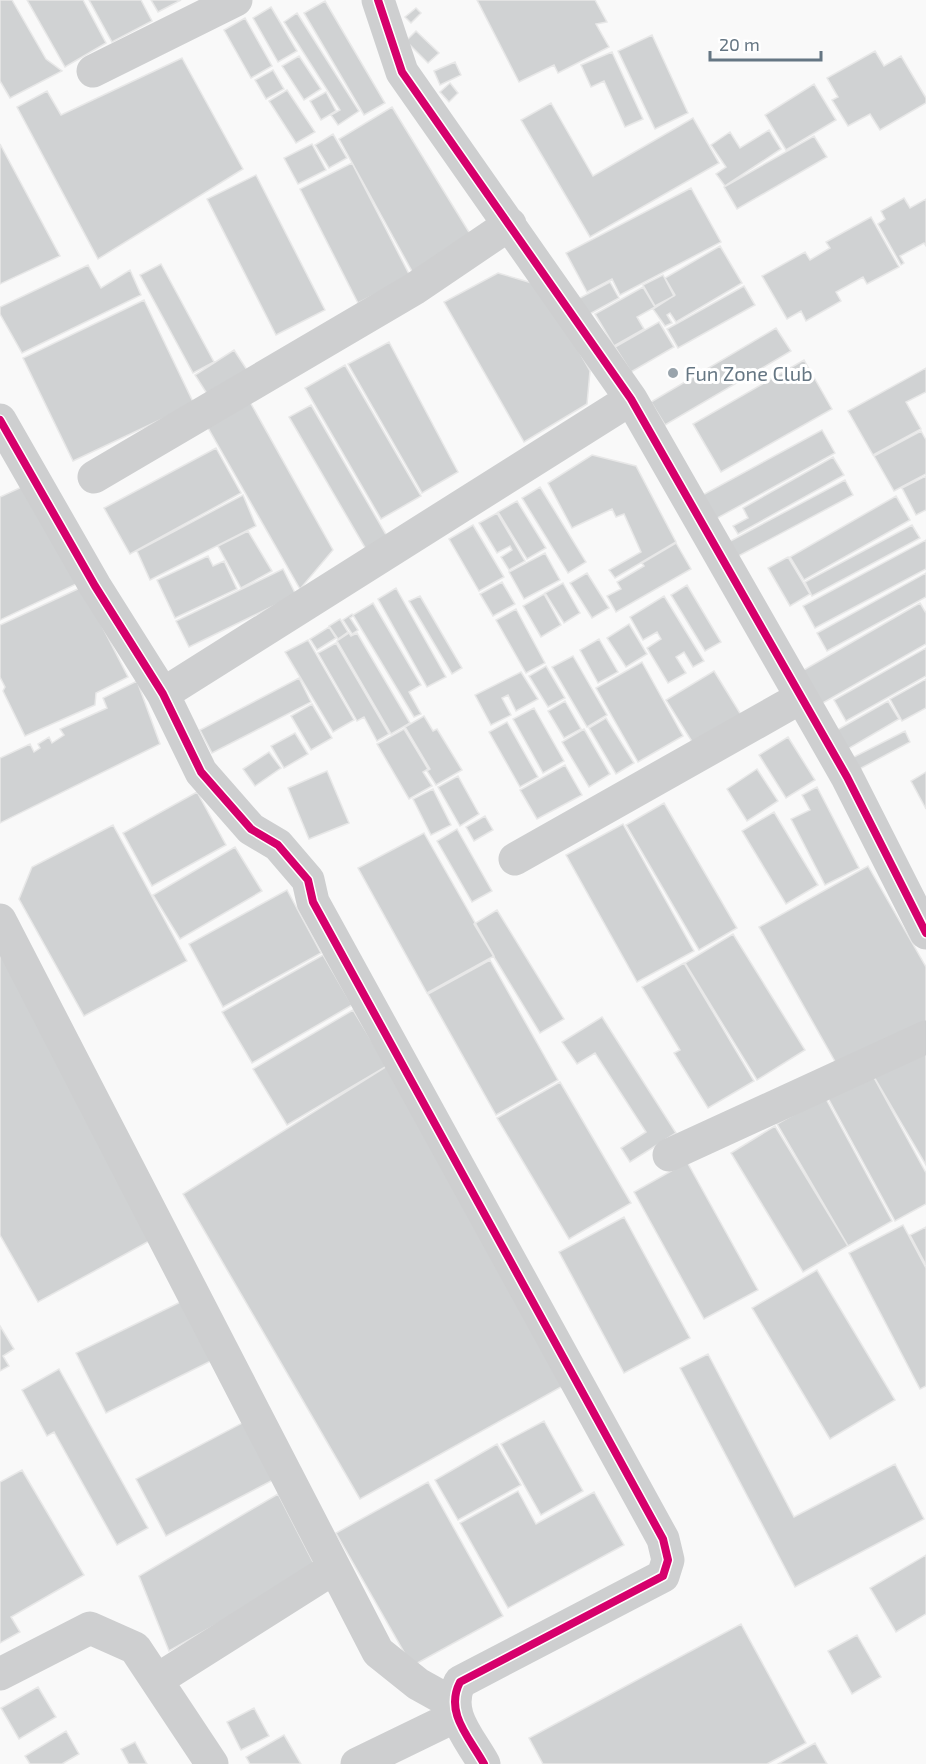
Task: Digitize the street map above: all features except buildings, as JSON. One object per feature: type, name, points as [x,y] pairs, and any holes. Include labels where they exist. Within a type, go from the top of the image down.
[{"type":"street","points":[[93,71],[236,0]]},
{"type":"street","points":[[378,0],[402,72],[631,399],[847,777],[926,933]]},
{"type":"street","points":[[94,477],[373,314],[510,224]]},
{"type":"street","points":[[163,694],[631,399]]},
{"type":"street","points":[[0,420],[95,586],[163,694],[201,772],[251,829],[278,845],[308,880],[313,902],[663,1539],[667,1569],[663,1576],[460,1682],[454,1693],[455,1710],[484,1764]]},
{"type":"street","points":[[515,860],[800,698]]},
{"type":"street","points":[[0,920],[378,1652],[455,1710]]},
{"type":"street","points":[[669,1155],[926,1037]]},
{"type":"street","points":[[157,1680],[334,1568]]},
{"type":"street","points":[[0,1674],[90,1628],[135,1648],[212,1764]]},
{"type":"street","points":[[357,1764],[455,1710]]},
{"type":"cycle path","points":[[378,0],[402,72],[631,399],[847,777],[926,933]]},
{"type":"cycle path","points":[[0,420],[95,586],[163,694],[201,772],[251,829],[278,845],[308,880],[313,902],[663,1539],[668,1560],[663,1576],[460,1682],[456,1693],[457,1715],[484,1764]]},
{"type":"place","name":"Fun Zone Club","points":[[673,373]]}]
